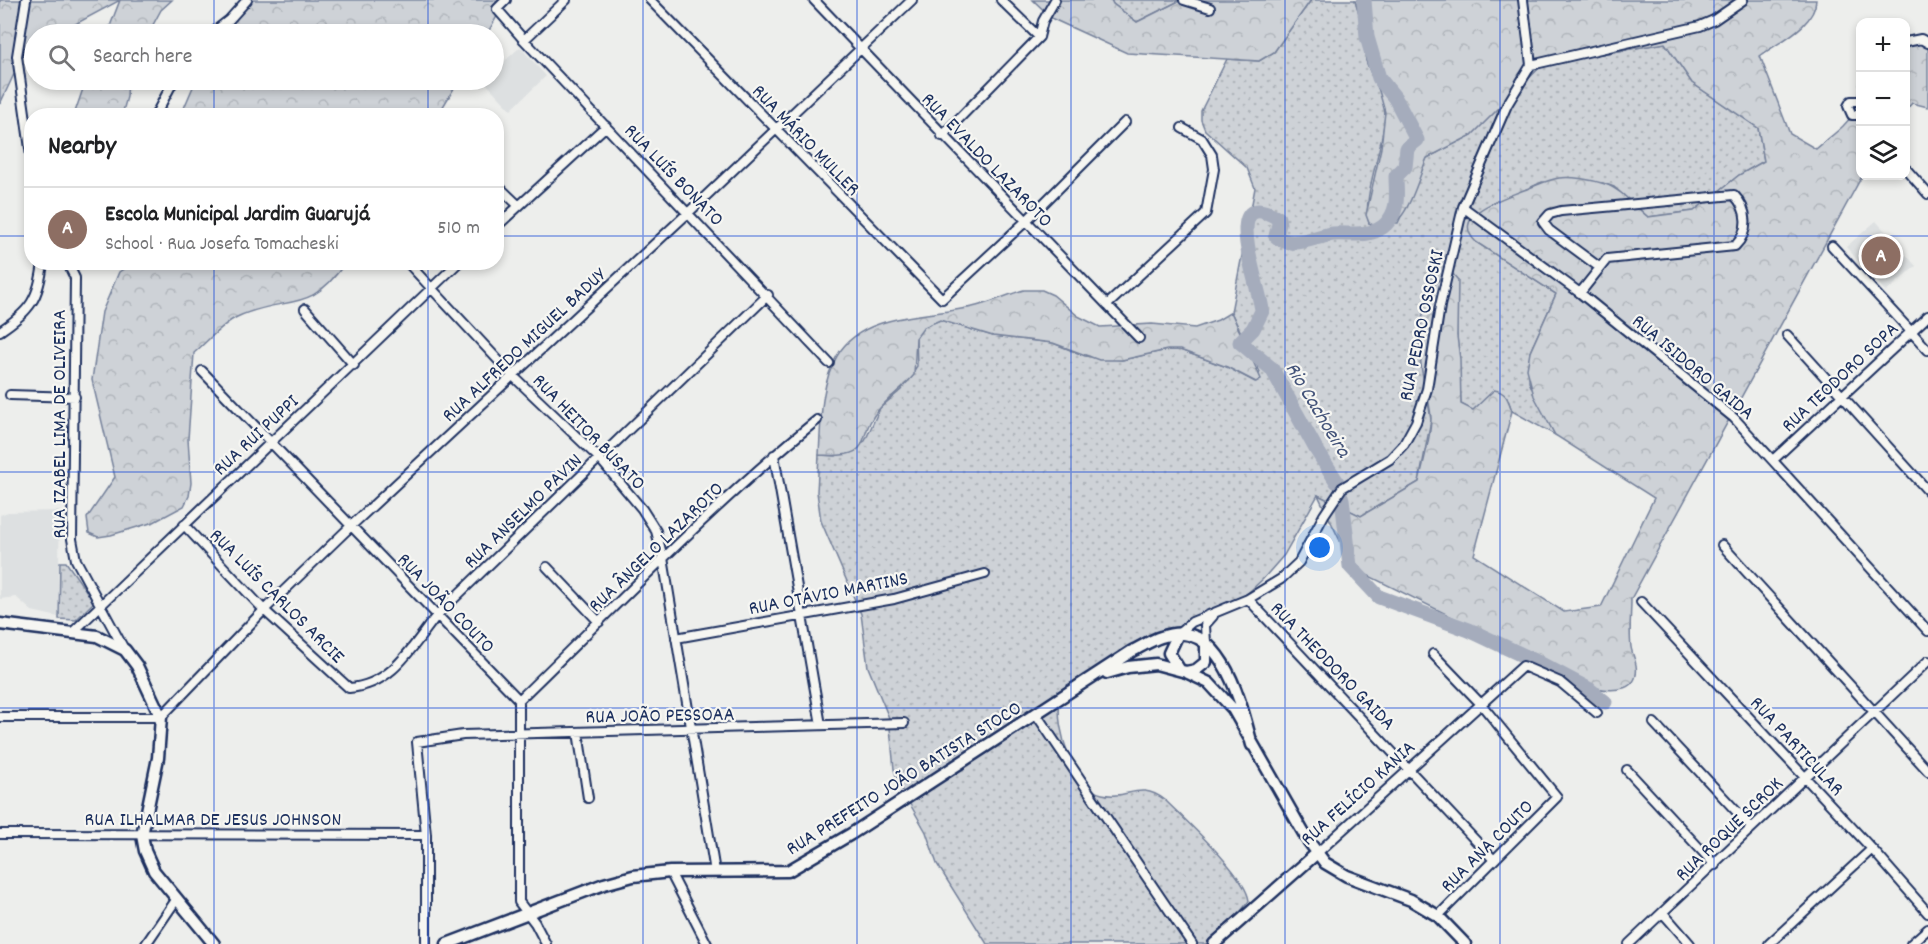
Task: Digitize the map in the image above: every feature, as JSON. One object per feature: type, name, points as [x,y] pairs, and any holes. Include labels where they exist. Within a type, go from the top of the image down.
[{"type":"main road","points":[[0,624],[74,631],[96,636],[125,650],[148,686],[161,717],[158,758],[142,835],[145,851],[154,871],[214,944]]},
{"type":"main road","points":[[1178,634],[1193,636],[1206,643],[1206,662],[1196,670],[1182,671],[1169,652],[1178,634]]},
{"type":"main road","name":"RUA PREFEITO JOÃO BATISTA STOCO","points":[[447,944],[604,884],[633,876],[670,872],[768,873],[788,871],[807,862],[1155,639],[1178,634]]},
{"type":"main road","name":"RUA PREFEITO JOÃO BATISTA STOCO","points":[[1206,643],[1227,668],[1244,711],[1252,745]]},
{"type":"main road","name":"RUA PREFEITO JOÃO BATISTA STOCO","points":[[1092,678],[1137,665],[1155,664],[1182,671],[1209,683],[1227,700],[1316,854],[1334,870],[1411,900],[1438,916],[1465,944]]},
{"type":"main road","name":"RUA FELÍCIO KANIA","points":[[1214,944],[1316,854]]},
{"type":"street","points":[[24,108],[17,56],[26,0]]},
{"type":"street","points":[[224,24],[247,0]]},
{"type":"street","name":"RUA LUÍS BONATO","points":[[506,0],[497,9],[524,40],[768,295],[829,363]]},
{"type":"street","points":[[524,40],[566,0]]},
{"type":"street","name":"RUA MÁRIO MULLER","points":[[650,0],[942,299],[1025,222]]},
{"type":"street","name":"RUA EVALDO LAZAROTO","points":[[814,0],[942,136],[1139,338]]},
{"type":"street","name":"RUA ALFREDO MIGUEL BADUY","points":[[161,717],[264,610],[351,526],[689,212],[912,0]]},
{"type":"street","points":[[1001,0],[1039,37]]},
{"type":"street","points":[[942,136],[1039,37],[1043,21],[1055,0]]},
{"type":"street","points":[[1184,0],[1210,8]]},
{"type":"street","points":[[1523,0],[1531,65],[1700,26],[1714,20],[1743,0]]},
{"type":"street","points":[[1910,41],[1921,39],[1928,43]]},
{"type":"street","name":"RUA PEDRO OSSOSKI","points":[[1178,634],[1192,622],[1214,615],[1248,599],[1281,579],[1299,562],[1324,515],[1342,488],[1390,459],[1404,444],[1416,422],[1427,389],[1440,306],[1463,207],[1507,105],[1531,65]]},
{"type":"street","points":[[159,108],[169,90]]},
{"type":"street","points":[[1856,99],[1848,106],[1852,115],[1856,115]]},
{"type":"street","points":[[1025,222],[1125,122]]},
{"type":"street","points":[[504,220],[606,126]]},
{"type":"street","points":[[1107,305],[1206,213],[1214,169],[1212,155],[1202,139],[1182,128]]},
{"type":"street","points":[[1910,174],[1928,194]]},
{"type":"street","points":[[504,192],[519,206]]},
{"type":"street","points":[[1580,293],[1607,259],[1624,255],[1735,246],[1742,239],[1746,222],[1743,204],[1734,195],[1561,211],[1550,214],[1543,222],[1549,230],[1599,267]]},
{"type":"street","name":"RUA ISIDORO GAIDA","points":[[1463,207],[1580,293],[1734,418],[1928,631]]},
{"type":"street","points":[[1832,246],[1928,350]]},
{"type":"street","points":[[0,331],[22,316],[34,302],[40,288],[42,270]]},
{"type":"street","name":"RUA IZABEL LIMA DE OLIVEIRA","points":[[71,270],[75,278],[72,539],[76,560],[125,650]]},
{"type":"street","name":"RUA HEITOR BUSATO","points":[[414,270],[512,375],[599,458],[642,509],[656,531],[663,558],[715,872]]},
{"type":"street","name":"RUA RUI PUPPI","points":[[74,631],[451,270]]},
{"type":"street","name":"RUA ANSELMO PAVIN","points":[[349,688],[366,687],[383,679],[401,662],[438,614],[768,295]]},
{"type":"street","points":[[305,309],[354,365]]},
{"type":"street","name":"RUA TEODORO SOPA","points":[[1773,460],[1928,316]]},
{"type":"street","points":[[1787,335],[1928,491]]},
{"type":"street","name":"RUA JOÃO COUTO","points":[[202,371],[519,700]]},
{"type":"street","points":[[10,395],[75,397]]},
{"type":"street","name":"RUA ÂNGELO LAZAROTO","points":[[519,700],[663,558],[774,455],[817,420]]},
{"type":"street","points":[[774,455],[821,725]]},
{"type":"street","name":"RUA LUÍS CARLOS ARCIE","points":[[184,525],[264,610],[349,688]]},
{"type":"street","points":[[1722,545],[1928,771]]},
{"type":"street","points":[[547,567],[599,622]]},
{"type":"street","name":"RUA OTÁVIO MARTINS","points":[[676,638],[894,599],[985,574]]},
{"type":"street","name":"RUA THEODORO GAIDA","points":[[1248,599],[1494,860]]},
{"type":"street","name":"RUA PARTICULAR","points":[[1641,602],[1805,776],[1928,913]]},
{"type":"street","points":[[1206,643],[1205,625],[1214,615]]},
{"type":"street","points":[[1433,654],[1481,704]]},
{"type":"street","name":"RUA ROQUE SCROK","points":[[1629,944],[1928,661]]},
{"type":"street","name":"RUA FELÍCIO KANIA","points":[[1316,854],[1523,666],[1560,682],[1597,713]]},
{"type":"street","points":[[519,700],[519,902],[546,944]]},
{"type":"street","name":"RUA ANA COUTO","points":[[1438,916],[1557,797],[1481,704]]},
{"type":"street","points":[[1036,714],[1192,944]]},
{"type":"street","points":[[0,717],[161,717]]},
{"type":"street","name":"RUA JOÃO PESSOAA","points":[[426,835],[417,742],[463,735],[904,723]]},
{"type":"street","points":[[1654,723],[1751,827]]},
{"type":"street","points":[[578,732],[588,798]]},
{"type":"street","points":[[1627,770],[1715,865]]},
{"type":"street","name":"RUA ILHALMAR DE JESUS JOHNSON","points":[[0,834],[426,835]]},
{"type":"street","points":[[426,835],[426,944]]},
{"type":"street","points":[[1769,944],[1872,849]]},
{"type":"street","points":[[670,872],[707,944]]},
{"type":"street","points":[[146,944],[176,900]]},
{"type":"street","points":[[1663,913],[1690,944]]},
{"type":"street","points":[[1911,944],[1928,929]]},
{"type":"street","points":[[1919,937],[1926,944]]},
{"type":"shaded area","points":[[520,47],[546,76],[511,110],[492,90],[504,90],[504,62]]},
{"type":"shaded area","points":[[1876,221],[1916,266],[1886,292],[1846,247]]},
{"type":"shaded area","points":[[60,511],[58,617],[32,611],[16,597],[0,599],[0,515],[8,512]]},
{"type":"green space","points":[[0,0],[120,0],[76,24],[24,24],[24,53],[0,104]]},
{"type":"green space","points":[[120,0],[172,0],[161,10],[153,24],[111,24]]},
{"type":"green space","points":[[248,0],[506,0],[493,24],[230,24]]},
{"type":"green space","points":[[1033,0],[1111,0],[1137,22],[1181,0],[1311,0],[1274,52],[1259,61],[1127,53],[1053,19]]},
{"type":"green space","points":[[1111,0],[1181,0],[1137,22]]},
{"type":"green space","points":[[1311,0],[1355,0],[1364,31],[1368,66],[1385,107],[1384,127],[1368,201],[1369,223],[1398,223],[1427,158],[1472,135],[1543,64],[1665,43],[1692,83],[1758,128],[1764,161],[1739,175],[1694,211],[1648,217],[1614,187],[1603,183],[1542,182],[1525,190],[1476,242],[1556,294],[1530,352],[1529,382],[1555,435],[1512,411],[1507,397],[1481,405],[1473,411],[1461,404],[1456,318],[1441,276],[1430,294],[1423,318],[1420,353],[1431,420],[1419,482],[1361,516],[1318,495],[1284,555],[1237,603],[1069,686],[1062,696],[1059,713],[1064,741],[1075,769],[1083,781],[1102,794],[1119,795],[1148,791],[1165,800],[1214,849],[1238,877],[1246,890],[1249,901],[1237,916],[1206,944],[987,944],[937,864],[926,832],[899,785],[894,769],[889,718],[868,667],[861,614],[821,521],[817,492],[819,455],[836,456],[865,441],[880,408],[901,390],[917,366],[916,338],[923,327],[940,320],[993,336],[1053,343],[1085,356],[1122,360],[1167,350],[1180,350],[1227,367],[1255,382],[1260,372],[1231,312],[1255,188],[1247,168],[1205,130],[1201,120],[1201,111],[1227,59],[1259,61],[1274,52]]},
{"type":"green space","points":[[1355,0],[1816,0],[1810,18],[1803,25],[1760,56],[1790,134],[1816,149],[1849,120],[1856,104],[1856,180],[1860,180],[1631,599],[1630,641],[1636,674],[1630,685],[1624,688],[1610,690],[1596,688],[1365,574],[1343,547],[1318,495],[1361,516],[1419,482],[1431,426],[1430,406],[1420,360],[1423,316],[1426,301],[1432,289],[1440,279],[1451,272],[1458,280],[1457,336],[1461,404],[1473,410],[1494,390],[1504,395],[1512,411],[1474,555],[1564,612],[1601,607],[1654,498],[1555,435],[1534,396],[1527,369],[1530,352],[1556,294],[1476,242],[1469,232],[1469,223],[1482,208],[1545,182],[1564,178],[1588,180],[1611,186],[1648,217],[1694,211],[1739,175],[1764,161],[1758,128],[1692,83],[1665,43],[1543,64],[1472,135],[1427,158],[1413,194],[1400,218],[1392,225],[1381,227],[1369,223],[1366,215],[1381,148],[1385,112],[1378,87],[1366,61],[1364,31]]},
{"type":"green space","points":[[1910,42],[1928,44],[1928,107],[1912,103],[1910,105]]},
{"type":"green space","points":[[83,90],[127,90],[124,108],[76,108]]},
{"type":"green space","points":[[192,90],[453,90],[442,108],[184,108]]},
{"type":"green space","points":[[122,270],[340,270],[320,291],[308,297],[255,310],[231,320],[194,353],[188,439],[191,483],[189,496],[184,506],[154,522],[98,537],[89,533],[87,518],[115,477],[92,380],[102,312],[119,272]]},
{"type":"green space","points":[[1024,290],[1042,290],[1053,295],[1078,316],[1100,327],[1152,324],[1195,328],[1218,320],[1231,312],[1261,379],[1256,382],[1227,367],[1180,350],[1167,350],[1122,360],[1099,360],[1053,343],[993,336],[940,320],[924,327],[916,338],[914,375],[880,408],[872,419],[858,450],[838,455],[819,455],[822,404],[827,379],[837,356],[849,341],[865,330],[883,323],[980,305]]},
{"type":"green space","points":[[60,562],[66,562],[94,602],[76,620],[59,619]]},
{"type":"waterway","name":"Rio Cachoeira","points":[[1337,482],[1272,369],[1240,342],[1253,329],[1262,311],[1247,244],[1246,227],[1250,215],[1260,211],[1278,218],[1276,236],[1282,240],[1296,242],[1333,234],[1368,233],[1386,224],[1393,213],[1396,201],[1396,176],[1405,167],[1407,148],[1417,140],[1395,98],[1379,78],[1367,37],[1364,0]]},
{"type":"waterway","name":"Rio Cachoeira","points":[[1342,499],[1350,566],[1379,597],[1469,630],[1590,690],[1605,702]]},
{"type":"place","name":"Escola Municipal Jardim Guarujá","points":[[1881,256]]}]
